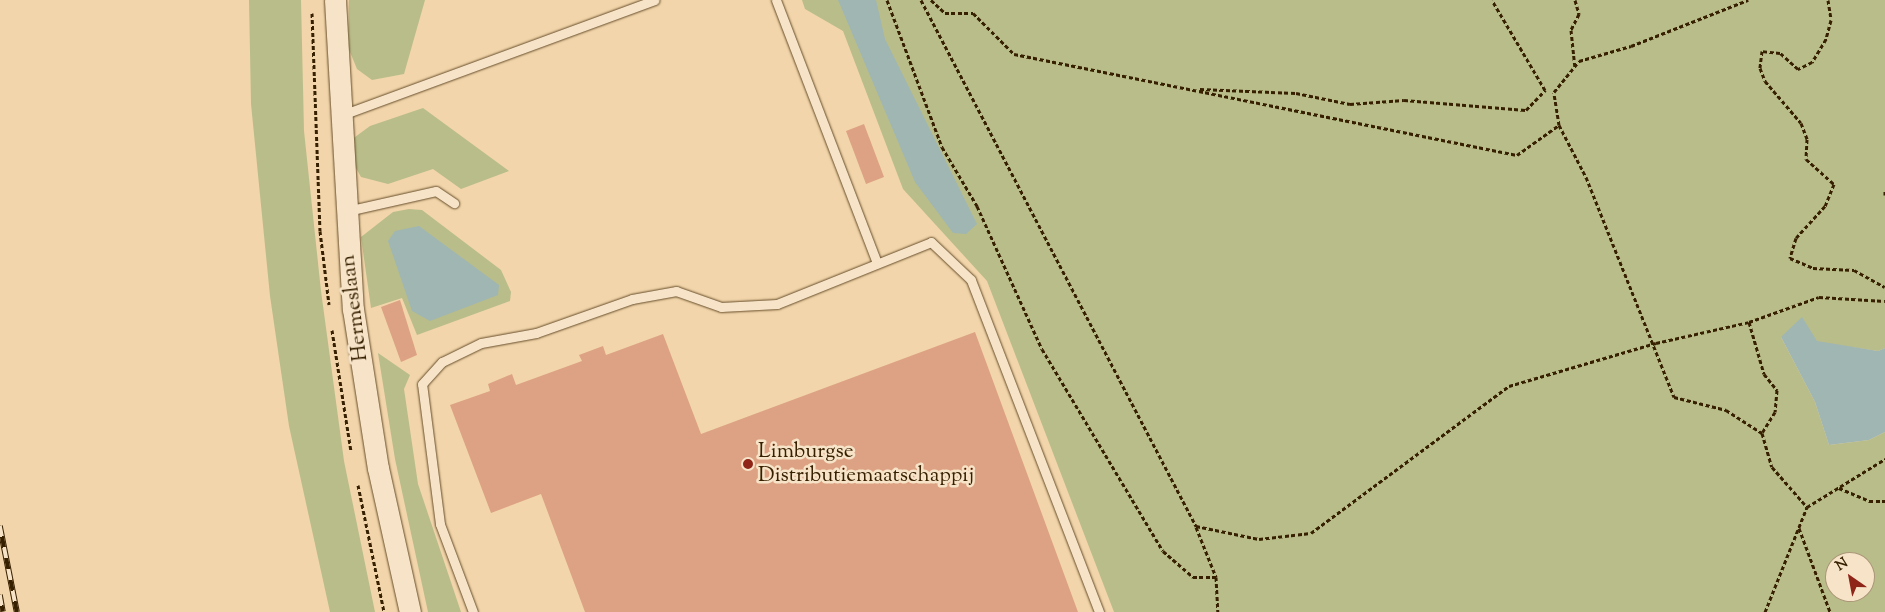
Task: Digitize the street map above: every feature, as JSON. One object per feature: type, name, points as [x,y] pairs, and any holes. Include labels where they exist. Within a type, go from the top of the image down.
[{"type":"street","name":"Hermeslaan","points":[[335,0],[345,211],[353,310],[378,468],[410,612]]},
{"type":"lane","points":[[340,116],[654,0]]},
{"type":"lane","points":[[776,0],[878,263]]},
{"type":"lane","points":[[345,211],[436,191],[454,203]]},
{"type":"lane","points":[[473,612],[440,524],[422,384],[442,362],[481,343],[536,333],[632,299],[676,291],[721,307],[777,304],[931,242],[971,280],[1099,612]]},
{"type":"path","points":[[887,0],[942,147],[977,206],[1042,349],[1163,551],[1193,577],[1216,577]]},
{"type":"path","points":[[921,0],[1196,526],[1216,577],[1218,612]]},
{"type":"path","points":[[931,0],[945,13],[973,13],[1014,54],[1517,155],[1559,125]]},
{"type":"path","points":[[1492,0],[1545,90],[1554,92]]},
{"type":"path","points":[[1575,0],[1579,14],[1571,30],[1575,66]]},
{"type":"path","points":[[1748,0],[1631,46],[1579,61],[1554,92],[1559,125],[1586,177],[1656,343],[1674,397],[1726,410],[1762,433],[1772,467],[1807,507]]},
{"type":"path","points":[[1828,0],[1831,20],[1826,39],[1812,62],[1798,69],[1780,54],[1762,51],[1760,68],[1765,81],[1801,123],[1807,139],[1806,159],[1834,184],[1826,206],[1796,238],[1790,258],[1813,268],[1854,270],[1885,287]]},
{"type":"path","points":[[1190,89],[1296,93],[1350,104],[1404,100],[1526,110],[1545,90]]},
{"type":"path","points":[[1196,526],[1259,539],[1311,533],[1509,386],[1656,343],[1749,322],[1819,297],[1885,301]]},
{"type":"path","points":[[1749,322],[1764,374],[1777,390],[1775,412],[1762,433]]},
{"type":"path","points":[[1765,612],[1807,507],[1885,459]]},
{"type":"path","points":[[1839,488],[1869,501],[1885,501]]},
{"type":"path","points":[[1798,528],[1830,612]]},
{"type":"green space","points":[[249,0],[301,0],[304,131],[321,291],[344,461],[375,612],[330,612],[289,426],[270,296],[251,104]]},
{"type":"green space","points":[[349,0],[425,0],[404,74],[372,80],[357,69],[348,47]]},
{"type":"green space","points":[[802,0],[1885,0],[1885,348],[1878,351],[1781,337],[1815,402],[1829,445],[1869,440],[1885,432],[1885,612],[1114,612],[987,281],[903,189],[843,31],[805,9]]},
{"type":"green space","points":[[423,108],[509,171],[461,189],[433,169],[388,184],[361,177],[352,161],[351,140],[370,126]]},
{"type":"green space","points":[[409,209],[422,210],[501,270],[511,292],[510,301],[417,335],[402,298],[371,308],[361,237],[393,212]]},
{"type":"green space","points":[[378,353],[410,375],[404,389],[418,484],[461,612],[428,612],[395,459]]},
{"type":"water","points":[[838,0],[876,0],[885,39],[977,224],[966,234],[953,233],[915,182]]},
{"type":"water","points":[[419,226],[499,285],[498,295],[430,321],[412,311],[388,241],[395,231]]},
{"type":"water","points":[[1802,317],[1817,341],[1878,351],[1885,348],[1885,432],[1869,440],[1829,445],[1815,402],[1781,337]]},
{"type":"building","points":[[864,124],[884,177],[866,184],[846,131]]},
{"type":"building","points":[[400,300],[417,355],[401,362],[381,307]]},
{"type":"building","name":"Limburgse Distributiemaatschappij","points":[[975,332],[1078,612],[585,612],[541,494],[491,513],[450,405],[490,391],[488,384],[512,374],[516,385],[582,361],[579,355],[603,346],[606,355],[663,334],[701,434]]},
{"type":"railway","points":[[0,526],[17,612]]},
{"type":"railway","points":[[0,595],[3,612]]},
{"type":"place","name":"Limburgse Distributiemaatschappij","points":[[748,464]]}]
